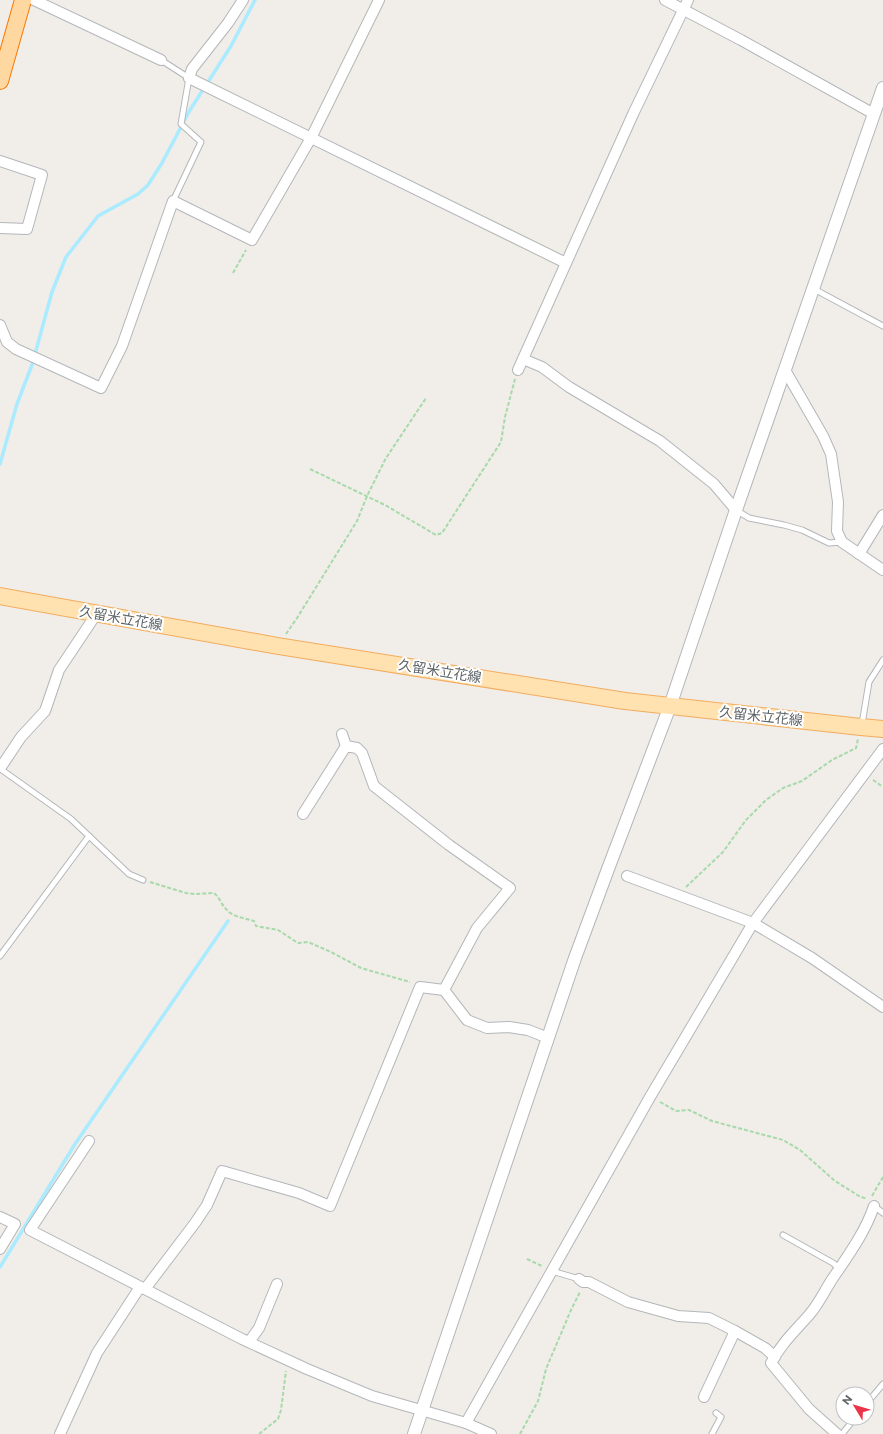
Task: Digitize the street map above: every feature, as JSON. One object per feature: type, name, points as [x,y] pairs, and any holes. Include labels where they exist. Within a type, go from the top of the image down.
[{"type":"highway","points":[[0,80],[23,0]]},
{"type":"main road","name":"久留米立花線","points":[[0,596],[278,646],[609,698],[883,729]]},
{"type":"street","points":[[34,0],[161,60]]},
{"type":"street","points":[[244,0],[228,23],[192,68],[189,78],[566,263]]},
{"type":"street","points":[[0,325],[7,342],[16,350],[101,388],[122,346],[173,202],[252,240],[311,138],[378,0]]},
{"type":"street","points":[[666,0],[685,4],[874,114]]},
{"type":"street","points":[[518,370],[634,112],[685,4]]},
{"type":"street","points":[[414,1434],[548,1038],[608,869],[670,706],[736,510],[883,88]]},
{"type":"street","points":[[0,161],[42,175],[26,229],[0,228]]},
{"type":"street","points":[[523,359],[542,368],[569,387],[660,441],[714,484],[736,510]]},
{"type":"street","points":[[785,370],[831,454],[838,502],[837,531],[842,542],[883,570]]},
{"type":"street","points":[[859,554],[883,515]]},
{"type":"street","points":[[1,767],[21,738],[45,712],[59,670],[97,613]]},
{"type":"street","points":[[342,734],[346,746]]},
{"type":"street","points":[[346,746],[357,748],[362,753],[374,786],[449,845],[510,888],[477,928],[444,990]]},
{"type":"street","points":[[303,814],[346,746]]},
{"type":"street","points":[[466,1423],[650,1097],[753,923],[883,749]]},
{"type":"street","points":[[627,876],[753,923],[812,958],[883,1007]]},
{"type":"street","points":[[60,1434],[97,1353],[142,1288],[195,1223],[207,1204],[222,1171],[299,1193],[330,1206],[420,987],[444,990],[467,1020],[487,1028],[509,1027],[528,1030],[548,1038]]},
{"type":"street","points":[[89,1141],[30,1230],[249,1342],[288,1360],[372,1396],[466,1423],[492,1434]]},
{"type":"street","points":[[837,1434],[810,1409],[771,1363],[777,1351],[792,1331],[810,1314],[840,1268],[870,1219],[873,1203]]},
{"type":"street","points":[[0,1217],[15,1224],[0,1249]]},
{"type":"street","points":[[582,1281],[589,1282],[628,1302],[678,1316],[709,1318],[765,1348],[774,1357]]},
{"type":"street","points":[[249,1342],[259,1328],[277,1284]]},
{"type":"street","points":[[704,1397],[735,1331]]},
{"type":"lane","points":[[161,60],[189,78],[181,124],[201,142],[173,202]]},
{"type":"lane","points":[[813,288],[883,326]]},
{"type":"lane","points":[[736,510],[749,518],[802,530],[829,543],[842,542]]},
{"type":"lane","points":[[861,727],[869,682],[883,660]]},
{"type":"lane","points":[[1,767],[2,770],[71,819],[129,874],[143,880]]},
{"type":"lane","points":[[0,956],[89,836]]},
{"type":"lane","points":[[873,1203],[883,1213]]},
{"type":"lane","points":[[783,1235],[840,1268]]},
{"type":"lane","points":[[552,1271],[582,1281]]},
{"type":"lane","points":[[875,1394],[883,1384]]},
{"type":"lane","points":[[712,1434],[721,1417],[716,1414]]},
{"type":"lane","points":[[842,1434],[848,1426]]},
{"type":"path","points":[[233,273],[252,240]]},
{"type":"path","points":[[310,468],[385,505],[436,535],[442,533],[501,442],[505,417],[518,370]]},
{"type":"path","points":[[278,646],[357,521],[367,496],[386,458],[426,398]]},
{"type":"path","points":[[678,895],[693,879],[723,852],[746,820],[766,800],[783,788],[802,781],[832,760],[856,748],[861,727]]},
{"type":"path","points":[[143,880],[186,893],[214,893],[220,898],[226,910],[234,915],[254,921],[256,926],[278,930],[298,943],[308,942],[361,968],[414,982],[420,987]]},
{"type":"path","points":[[650,1097],[676,1110],[689,1110],[712,1121],[783,1140],[800,1150],[835,1181],[873,1203]]},
{"type":"path","points":[[873,1203],[872,1193],[883,1177]]},
{"type":"path","points":[[527,1259],[552,1271]]},
{"type":"path","points":[[520,1434],[538,1401],[546,1368],[582,1281]]},
{"type":"path","points":[[259,1434],[278,1419],[281,1410],[288,1360]]},
{"type":"waterway","points":[[0,464],[17,404],[32,365],[52,292],[66,257],[98,216],[138,194],[148,185],[162,163],[190,110],[231,46],[255,0]]},
{"type":"waterway","points":[[0,1267],[75,1144],[228,921]]}]
